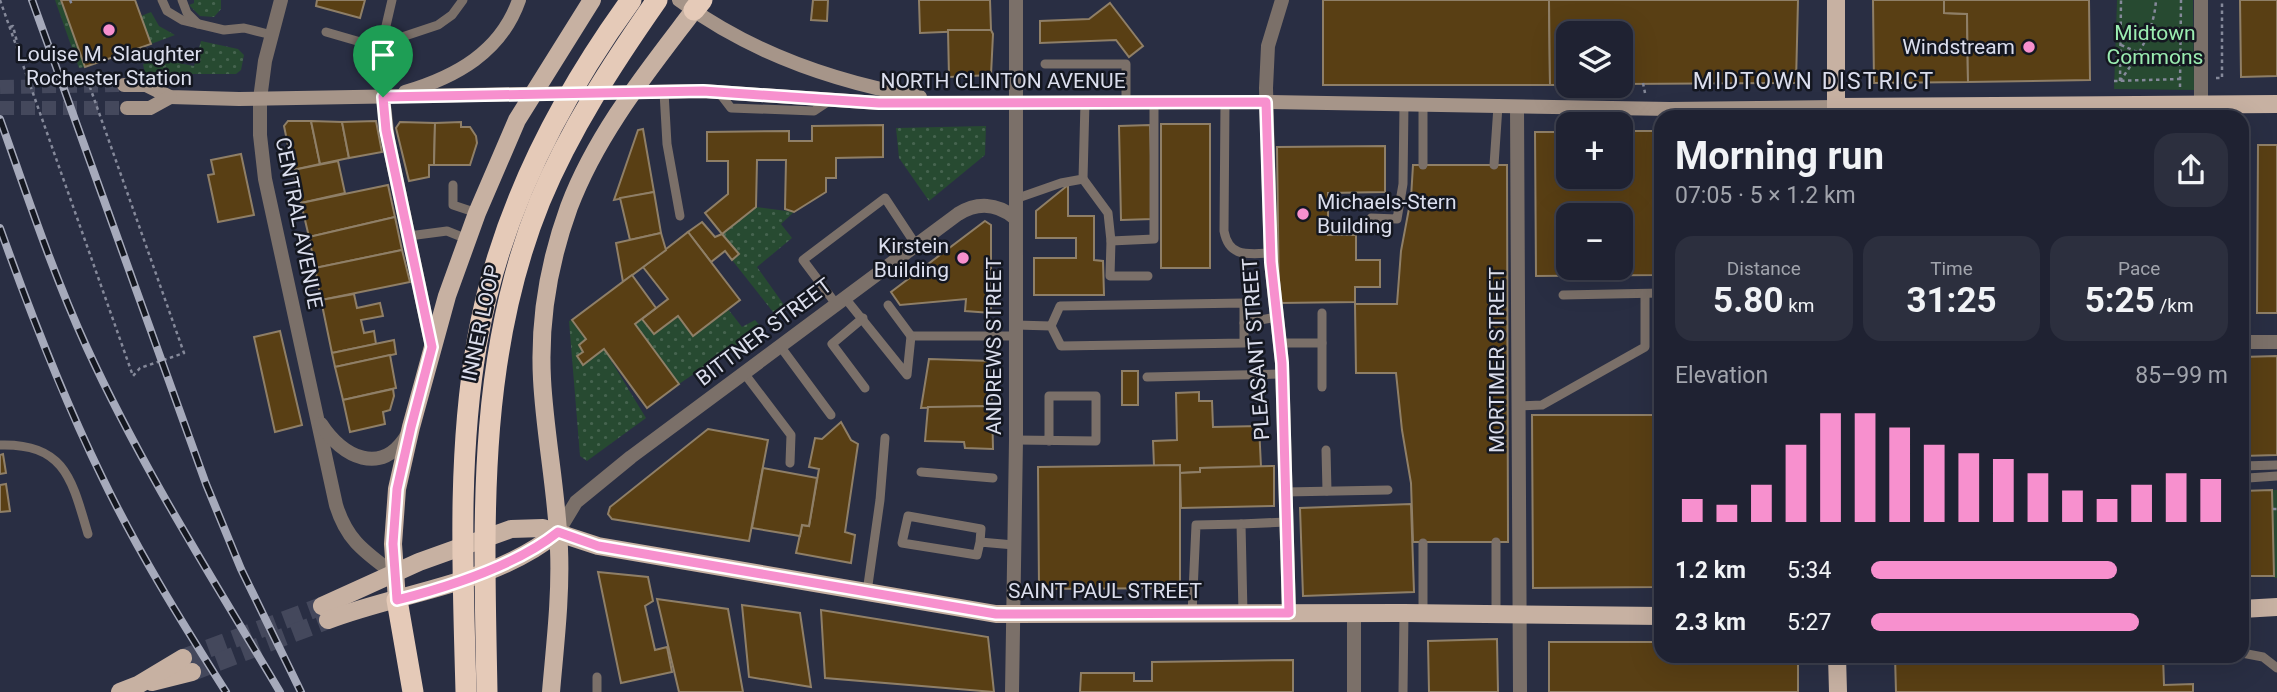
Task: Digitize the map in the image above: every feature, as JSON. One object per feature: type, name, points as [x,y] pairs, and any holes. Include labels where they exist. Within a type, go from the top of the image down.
[{"type":"highway","name":"INNER LOOP","points":[[466,692],[463,549],[465,460],[473,370],[488,291],[516,205],[545,140],[575,85],[631,0]]},
{"type":"highway","name":"INNER LOOP","points":[[487,692],[484,542],[487,457],[491,398],[505,312],[530,227],[566,146],[613,64],[657,0]]},
{"type":"highway","points":[[397,600],[413,692]]},
{"type":"main road","points":[[383,97],[441,80],[478,59],[506,29],[519,0]]},
{"type":"main road","points":[[397,600],[394,573],[395,508],[411,427],[432,347],[467,239],[517,120],[540,94],[592,0]]},
{"type":"main road","points":[[1836,0],[1836,110]]},
{"type":"main road","points":[[551,692],[559,586],[558,532],[542,378],[543,321],[560,234],[576,189],[624,92],[689,3],[765,48],[831,76],[860,85],[967,104]]},
{"type":"main road","name":"NORTH CLINTON AVENUE","points":[[124,85],[146,85],[170,97],[260,99],[718,91],[829,101],[967,104],[1266,102],[1498,106],[1654,112]]},
{"type":"main road","name":"NORTH CLINTON AVENUE","points":[[127,108],[150,108],[170,97]]},
{"type":"main road","points":[[2212,110],[2277,104]]},
{"type":"main road","name":"SAINT PAUL STREET","points":[[558,532],[534,550],[508,563],[397,600],[325,613],[394,573],[511,528],[532,527],[558,532],[598,546],[1013,615],[1423,613],[1654,616]]},
{"type":"main road","points":[[2249,609],[2274,608]]},
{"type":"main road","points":[[1837,663],[1838,692]]},
{"type":"main road","points":[[120,692],[187,665]]},
{"type":"street","name":"CENTRAL AVENUE","points":[[281,0],[263,73],[260,99],[260,135],[265,179],[342,521],[355,544],[394,573]]},
{"type":"street","name":"ANDREWS STREET","points":[[1012,692],[1016,440],[1016,0]]},
{"type":"street","name":"PLEASANT STREET","points":[[1282,0],[1268,47],[1266,102],[1271,253],[1281,343],[1289,613]]},
{"type":"street","points":[[2201,0],[2201,110]]},
{"type":"street","points":[[383,97],[386,130],[432,347]]},
{"type":"street","name":"MORTIMER STREET","points":[[1517,107],[1520,692]]},
{"type":"street","name":"BITTNER STREET","points":[[558,532],[569,511],[586,494],[780,346],[971,206],[989,206],[1014,218]]},
{"type":"street","points":[[2249,342],[2277,342]]},
{"type":"street","name":"CENTRAL AVENUE","points":[[316,413],[327,432],[341,447],[351,454],[368,459],[381,458],[393,452],[403,442],[411,427]]},
{"type":"street","points":[[1354,613],[1354,692]]},
{"type":"lane","points":[[162,0],[167,11],[174,17],[201,26],[224,30],[244,28],[272,35]]},
{"type":"lane","points":[[182,0],[187,13],[201,26]]},
{"type":"lane","points":[[383,97],[382,43],[392,0]]},
{"type":"lane","points":[[326,32],[364,43],[382,43],[438,25],[452,15],[463,0]]},
{"type":"lane","points":[[1045,64],[1126,64],[1126,102]]},
{"type":"lane","points":[[664,92],[667,144],[680,216]]},
{"type":"lane","points":[[1085,102],[1083,179],[1108,213],[1111,276],[1148,276]]},
{"type":"lane","points":[[1111,240],[1154,239],[1154,102]]},
{"type":"lane","points":[[1225,102],[1224,231],[1227,244],[1233,250],[1244,253],[1271,253]]},
{"type":"lane","points":[[1371,218],[1397,219],[1403,184],[1404,104]]},
{"type":"lane","points":[[1423,105],[1423,165]]},
{"type":"lane","points":[[1494,165],[1498,106]]},
{"type":"lane","points":[[1015,200],[1060,183],[1083,179]]},
{"type":"lane","points":[[453,184],[453,205],[477,213]]},
{"type":"lane","points":[[888,305],[911,336],[906,376],[863,318],[841,301],[803,260],[885,198],[916,246]]},
{"type":"lane","points":[[409,236],[447,230],[467,239]]},
{"type":"lane","points":[[1563,295],[1654,293]]},
{"type":"lane","points":[[1518,406],[1542,405],[1645,347],[1646,294]]},
{"type":"lane","points":[[1244,303],[1244,343],[1061,346],[1051,326],[1060,306],[1244,303]]},
{"type":"lane","points":[[1322,313],[1322,387]]},
{"type":"lane","points":[[1244,323],[1277,317]]},
{"type":"lane","points":[[863,318],[832,344],[865,387]]},
{"type":"lane","points":[[911,336],[1051,326]]},
{"type":"lane","points":[[1281,343],[1322,343]]},
{"type":"lane","points":[[780,346],[831,415]]},
{"type":"lane","points":[[744,373],[791,435],[790,463]]},
{"type":"lane","points":[[1147,377],[1282,374]]},
{"type":"lane","points":[[1016,440],[1049,441],[1096,441],[1096,396],[1049,396],[1049,441]]},
{"type":"lane","points":[[867,592],[880,500],[885,438]]},
{"type":"lane","points":[[0,445],[34,447],[49,454],[61,465],[78,501],[88,534]]},
{"type":"lane","points":[[1326,450],[1327,491]]},
{"type":"lane","points":[[2249,466],[2277,465]]},
{"type":"lane","points":[[921,472],[993,478]]},
{"type":"lane","points":[[2249,478],[2277,476]]},
{"type":"lane","points":[[1285,492],[1388,490]]},
{"type":"lane","points":[[908,516],[981,529],[980,542],[977,555],[902,542],[908,516]]},
{"type":"lane","points":[[1192,614],[1196,525],[1286,522]]},
{"type":"lane","points":[[1241,524],[1243,613]]},
{"type":"lane","points":[[980,542],[1014,545]]},
{"type":"lane","points":[[1423,542],[1423,613]]},
{"type":"lane","points":[[1496,542],[1496,614]]},
{"type":"lane","points":[[2249,601],[2274,608]]},
{"type":"lane","points":[[1403,692],[1404,613]]},
{"type":"lane","points":[[2249,654],[2263,657],[2277,668]]},
{"type":"lane","points":[[597,677],[597,692]]},
{"type":"path","points":[[0,0],[133,376],[140,368],[184,353],[86,76]]},
{"type":"path","points":[[70,0],[72,5]]},
{"type":"path","points":[[2120,81],[2121,0]]},
{"type":"path","points":[[2120,81],[2139,54],[2152,23],[2156,0]]},
{"type":"path","points":[[2180,87],[2181,0]]},
{"type":"path","points":[[2214,78],[2222,78],[2222,0]]},
{"type":"path","points":[[2120,45],[2139,54],[2180,63]]},
{"type":"path","points":[[2115,81],[2192,79]]},
{"type":"green space","points":[[55,0],[61,0],[85,67],[79,68]]},
{"type":"green space","points":[[194,0],[221,0],[221,9],[214,17],[200,16],[189,5],[194,3]]},
{"type":"green space","name":"Midtown Commons","points":[[2117,0],[2193,0],[2194,90],[2114,89]]},
{"type":"green space","points":[[151,12],[159,26],[175,35],[151,44],[141,16]]},
{"type":"green space","points":[[201,41],[238,49],[244,55],[241,70],[236,74],[145,74],[143,64],[159,59],[194,66]]},
{"type":"green space","points":[[986,126],[985,155],[929,201],[899,158],[896,128]]},
{"type":"green space","points":[[756,207],[794,212],[781,224],[792,238],[757,267],[787,309],[777,317],[732,260],[739,254],[722,234]]},
{"type":"green space","points":[[728,309],[742,327],[755,320],[762,328],[679,384],[635,324],[642,319],[654,334],[678,316],[693,336]]},
{"type":"green space","points":[[572,320],[586,339],[579,345],[584,364],[604,349],[646,418],[587,461],[580,456],[569,321]]},
{"type":"green space","points":[[2272,490],[2277,490],[2277,578],[2274,578]]},
{"type":"building","name":"Louise M. Slaughter Rochester Station","points":[[61,0],[135,0],[151,44],[85,67]]},
{"type":"building","points":[[317,0],[365,0],[360,18],[316,6]]},
{"type":"building","points":[[813,0],[828,0],[827,21],[811,20]]},
{"type":"building","points":[[919,0],[990,0],[991,30],[920,33]]},
{"type":"building","points":[[1323,0],[1549,0],[1550,85],[1323,85]]},
{"type":"building","points":[[1549,0],[1798,0],[1796,83],[1633,84],[1633,21],[1556,21],[1556,85],[1550,85]]},
{"type":"building","points":[[1873,0],[1944,0],[1944,13],[1967,14],[1968,82],[1874,83]]},
{"type":"building","name":"Windstream","points":[[1944,0],[2089,0],[2090,80],[1968,82],[1967,14],[1944,13]]},
{"type":"building","points":[[2240,0],[2277,0],[2277,76],[2241,77]]},
{"type":"building","points":[[1110,3],[1143,46],[1129,57],[1116,40],[1040,43],[1040,21],[1089,19]]},
{"type":"building","points":[[948,30],[991,30],[991,75],[949,77]]},
{"type":"building","points":[[288,121],[311,121],[320,164],[293,170],[284,126]]},
{"type":"building","points":[[311,121],[342,122],[349,158],[320,164]]},
{"type":"building","points":[[376,121],[382,152],[349,158],[342,122]]},
{"type":"building","points":[[400,122],[435,123],[434,165],[429,165],[429,177],[409,181],[396,128]]},
{"type":"building","points":[[461,122],[461,127],[470,127],[476,136],[477,143],[470,165],[434,165],[435,123]]},
{"type":"building","points":[[1161,124],[1210,124],[1210,268],[1161,268]]},
{"type":"building","points":[[883,125],[883,157],[836,158],[836,178],[826,178],[826,192],[794,212],[785,209],[786,160],[757,160],[756,207],[722,234],[705,213],[728,194],[728,161],[707,161],[707,132],[789,131],[789,141],[812,141],[812,126]]},
{"type":"building","points":[[1150,125],[1153,219],[1121,220],[1119,126]]},
{"type":"building","points":[[643,129],[654,192],[614,200],[638,130]]},
{"type":"building","points":[[1633,131],[1654,131],[1654,275],[1633,275],[1633,203],[1556,203],[1556,276],[1536,276],[1535,132],[1556,132],[1556,189],[1633,189]]},
{"type":"building","points":[[2258,145],[2277,145],[2277,313],[2257,313]]},
{"type":"building","name":"Michaels-Stern Building","points":[[1385,146],[1385,192],[1328,193],[1328,235],[1356,235],[1356,260],[1380,260],[1380,287],[1355,287],[1355,302],[1279,303],[1277,147]]},
{"type":"building","points":[[241,154],[254,215],[218,222],[208,175],[214,174],[211,160]]},
{"type":"building","points":[[338,161],[345,193],[301,203],[293,170]]},
{"type":"building","points":[[1413,165],[1507,165],[1508,542],[1413,542],[1411,483],[1396,373],[1356,373],[1355,304],[1397,304]]},
{"type":"building","points":[[388,185],[395,217],[309,237],[301,203]]},
{"type":"building","points":[[1068,185],[1068,216],[1094,216],[1094,260],[1103,261],[1104,295],[1034,295],[1034,258],[1076,258],[1076,238],[1036,238],[1036,211]]},
{"type":"building","points":[[654,192],[661,233],[630,240],[620,198]]},
{"type":"building","points":[[395,217],[402,250],[315,268],[309,237]]},
{"type":"building","name":"Kirstein Building","points":[[985,221],[991,225],[991,313],[965,311],[966,299],[900,305],[891,292]]},
{"type":"building","points":[[702,222],[715,237],[722,234],[739,254],[732,260],[725,251],[711,262],[688,232]]},
{"type":"building","points":[[688,232],[740,300],[693,336],[678,316],[654,334],[642,319],[668,299],[643,267]]},
{"type":"building","points":[[661,233],[666,250],[623,282],[616,243]]},
{"type":"building","points":[[402,250],[410,282],[321,300],[315,268]]},
{"type":"building","points":[[632,275],[656,308],[635,324],[679,384],[647,408],[604,349],[583,365],[577,356],[583,352],[579,345],[586,339],[572,320]]},
{"type":"building","points":[[354,294],[357,308],[380,303],[383,316],[361,320],[364,333],[374,331],[376,344],[332,353],[321,300]]},
{"type":"building","points":[[280,331],[302,425],[275,432],[254,337]]},
{"type":"building","points":[[394,340],[396,354],[335,367],[332,353]]},
{"type":"building","points":[[390,355],[396,388],[343,400],[335,367]]},
{"type":"building","points":[[2277,356],[2277,455],[2249,456],[2249,357]]},
{"type":"building","points":[[929,359],[991,361],[992,406],[921,408]]},
{"type":"building","points":[[1122,371],[1138,371],[1138,405],[1122,405]]},
{"type":"building","points":[[393,389],[390,410],[383,412],[385,424],[350,432],[343,400]]},
{"type":"building","points":[[1199,392],[1199,401],[1212,401],[1213,427],[1259,426],[1261,467],[1200,468],[1200,472],[1180,473],[1180,465],[1154,466],[1153,441],[1177,440],[1176,393]]},
{"type":"building","points":[[992,406],[993,449],[965,448],[964,442],[925,441],[928,407]]},
{"type":"building","points":[[1532,415],[1654,415],[1654,587],[1533,588]]},
{"type":"building","points":[[841,422],[851,440],[858,444],[845,532],[855,535],[851,563],[796,553],[802,525],[809,526],[819,469],[809,467],[815,438],[822,439]]},
{"type":"building","points":[[708,429],[768,440],[749,541],[612,519],[608,514],[610,507]]},
{"type":"building","points":[[3,454],[6,473],[0,474],[0,455]]},
{"type":"building","points":[[1180,465],[1180,588],[1039,589],[1038,467]]},
{"type":"building","points":[[1274,466],[1274,506],[1181,508],[1180,473],[1200,472],[1200,468]]},
{"type":"building","points":[[763,468],[817,478],[809,526],[802,525],[800,536],[752,528]]},
{"type":"building","points":[[6,484],[10,511],[0,512],[0,485]]},
{"type":"building","points":[[2272,490],[2274,576],[2249,576],[2249,491]]},
{"type":"building","points":[[1411,504],[1414,592],[1303,596],[1300,508]]},
{"type":"building","points":[[598,572],[648,577],[653,601],[645,606],[655,650],[667,647],[672,672],[621,683]]},
{"type":"building","points":[[657,599],[728,609],[743,692],[679,692]]},
{"type":"building","points":[[742,605],[800,613],[811,687],[749,677]]},
{"type":"building","points":[[821,610],[988,637],[994,692],[825,678]]},
{"type":"building","points":[[1497,639],[1498,692],[1429,692],[1428,641]]},
{"type":"building","points":[[1549,642],[1654,642],[1654,663],[1798,663],[1798,692],[1549,692]]},
{"type":"building","points":[[1293,660],[1293,692],[1080,692],[1081,673],[1134,673],[1134,681],[1152,681],[1152,662]]},
{"type":"building","points":[[1895,663],[2163,663],[2164,685],[2193,684],[2193,692],[1896,692]]},
{"type":"tunnel","points":[[0,87],[124,85]]},
{"type":"tunnel","points":[[0,108],[127,108]]},
{"type":"tunnel","points":[[183,658],[322,606]]},
{"type":"tunnel","points":[[192,672],[328,620]]},
{"type":"railway","points":[[32,0],[206,484],[241,569],[301,692]]},
{"type":"railway","points":[[0,119],[63,292],[108,393],[179,523],[280,692]]},
{"type":"railway","points":[[0,228],[47,353],[101,475],[176,612],[226,692]]},
{"type":"place","name":"Louise M. Slaughter Rochester Station","points":[[109,30]]},
{"type":"place","name":"Windstream","points":[[2029,47]]},
{"type":"place","name":"Michaels-Stern Building","points":[[1303,214]]},
{"type":"place","name":"Kirstein Building","points":[[963,258]]},
{"type":"district","name":"MIDTOWN DISTRICT","points":[[1814,81]]},
{"type":"route","points":[[703,91],[879,103],[1266,102],[1271,262],[1282,363],[1289,613],[996,614],[598,546],[558,532],[534,550],[508,563],[397,600],[393,527],[397,489],[432,347],[386,130],[383,97],[703,91]]}]
